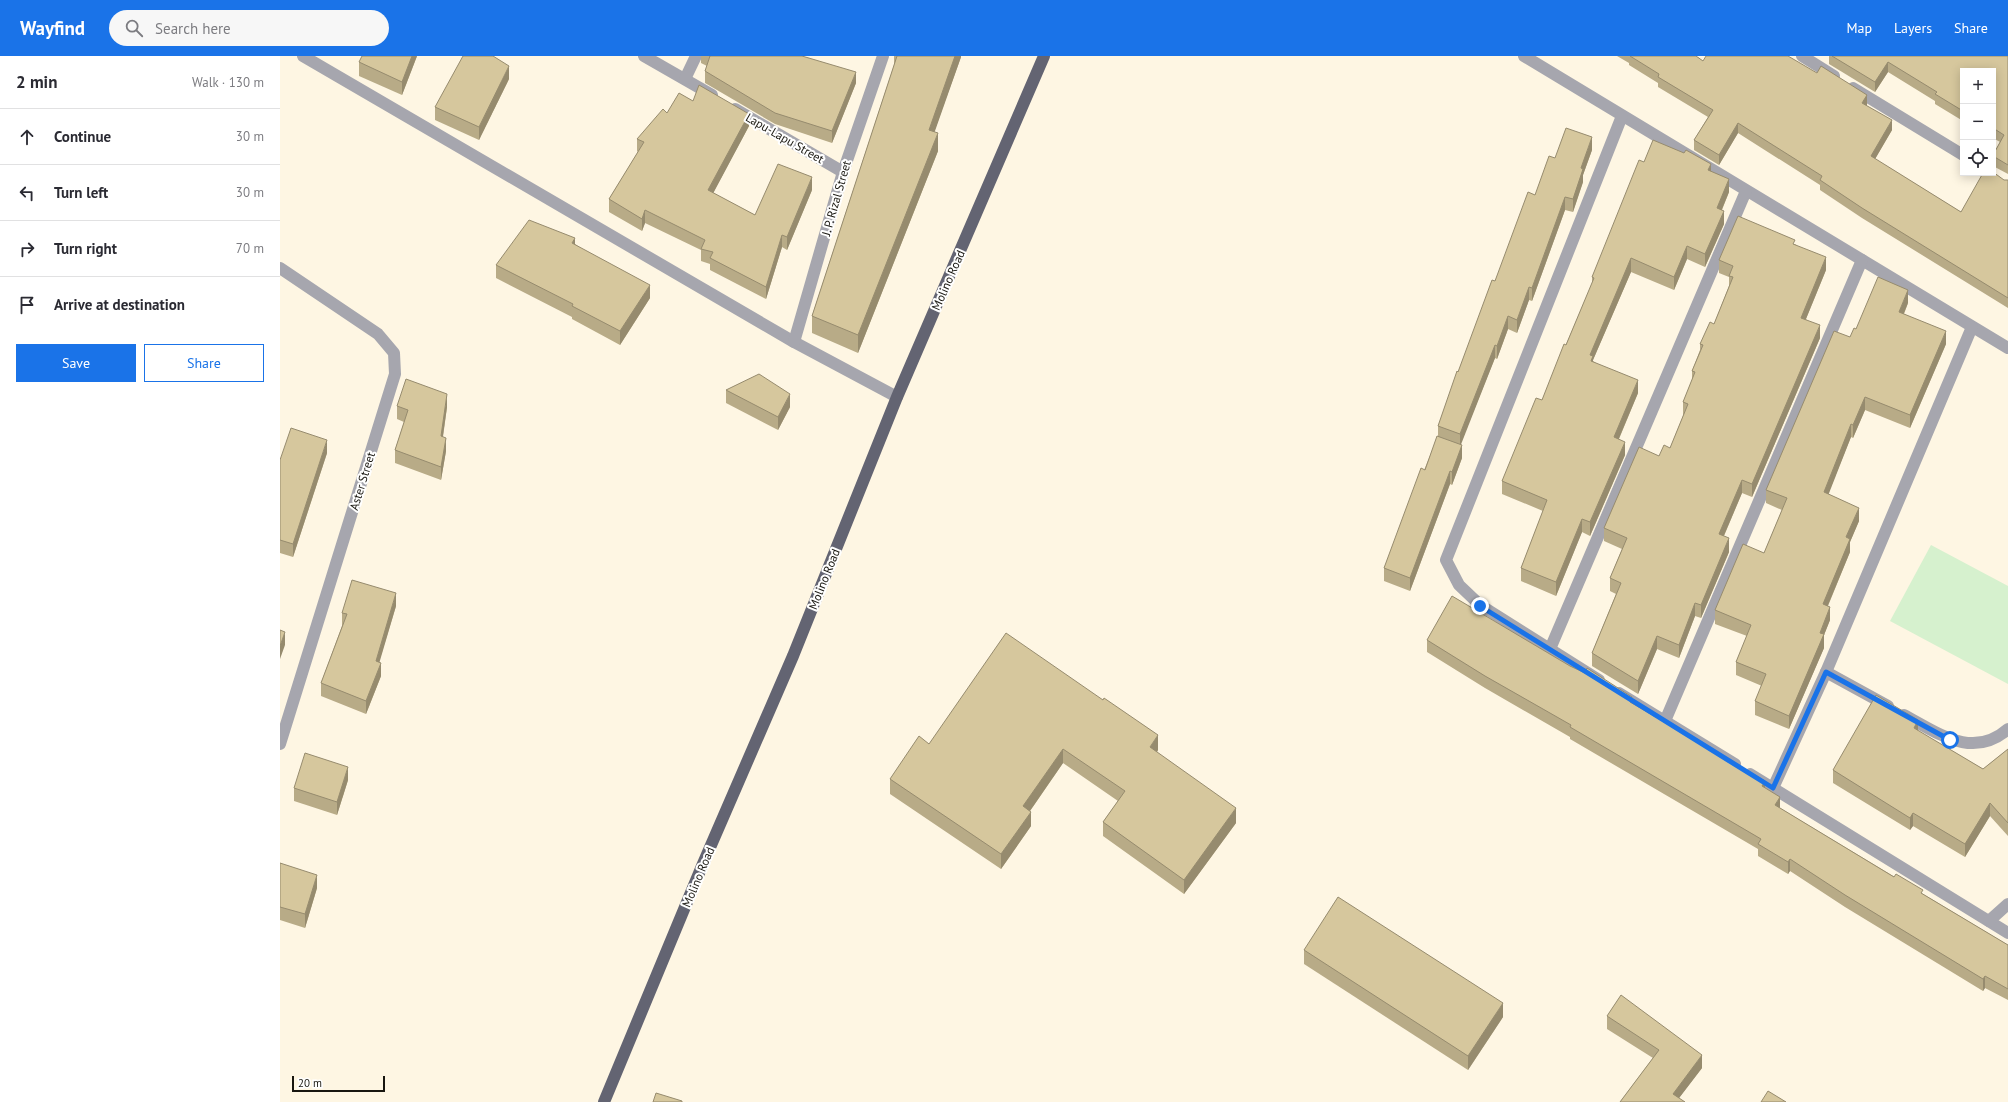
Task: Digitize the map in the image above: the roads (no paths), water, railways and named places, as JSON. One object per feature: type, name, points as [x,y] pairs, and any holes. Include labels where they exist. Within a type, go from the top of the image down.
[{"type":"main road","name":"Molino Road","points":[[604,1102],[702,866],[792,656],[897,397],[1044,56]]},
{"type":"street","points":[[303,56],[794,342],[897,397]]},
{"type":"street","name":"Lapu-Lapu Street","points":[[644,56],[843,172]]},
{"type":"street","points":[[685,79],[696,56]]},
{"type":"street","name":"J. P. Rizal Street","points":[[794,342],[843,172],[883,56]]},
{"type":"street","points":[[1524,56],[2008,348]]},
{"type":"street","points":[[1802,56],[1960,153]]},
{"type":"street","points":[[1622,116],[1446,560],[1459,585],[1480,606],[2008,933]]},
{"type":"street","points":[[1550,649],[1746,191]]},
{"type":"street","points":[[1665,721],[1862,260]]},
{"type":"street","name":"Aster Street","points":[[280,268],[378,334],[394,353],[395,374],[280,744]]},
{"type":"street","points":[[1773,788],[1826,672],[1972,327]]},
{"type":"street","points":[[1826,672],[1950,740],[1976,744],[1998,737],[2008,729]]},
{"type":"street","points":[[1989,921],[2008,904]]}]
